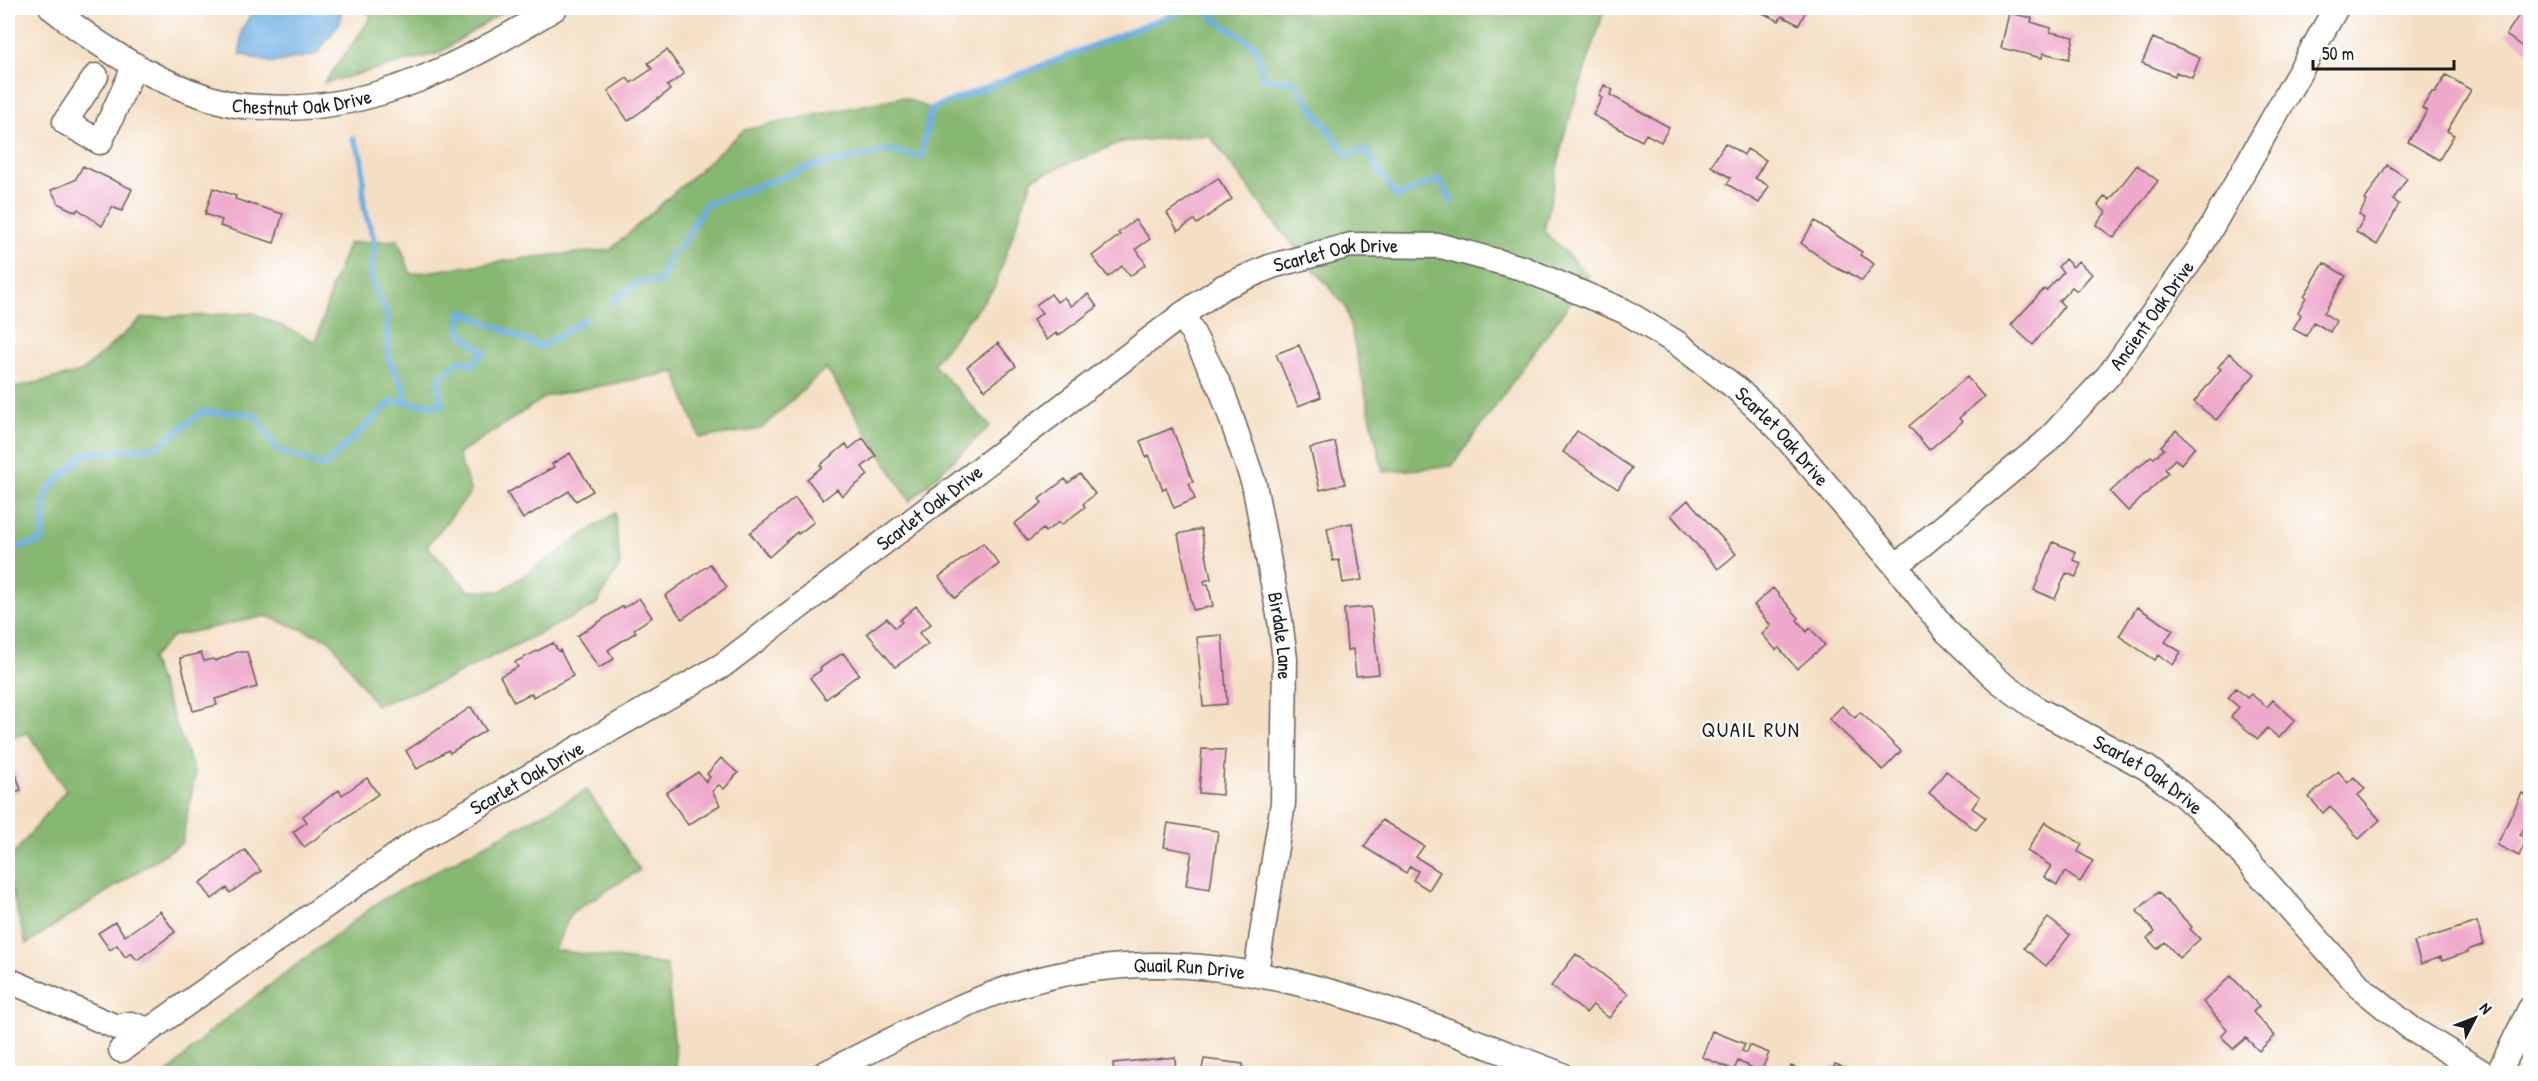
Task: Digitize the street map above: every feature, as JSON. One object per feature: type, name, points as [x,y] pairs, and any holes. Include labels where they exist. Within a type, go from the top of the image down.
[{"type":"street","name":"Chestnut Oak Drive","points":[[52,8],[85,35],[163,82],[232,105],[294,109],[356,101],[413,82],[498,43],[555,8]]},
{"type":"street","name":"Ancient Oak Drive","points":[[1896,566],[2045,443],[2109,375],[2199,249],[2336,8]]},
{"type":"street","points":[[96,76],[65,122],[100,142],[135,65]]},
{"type":"street","name":"Scarlet Oak Drive","points":[[121,1050],[417,841],[723,665],[1183,314],[1223,287],[1272,266],[1351,245],[1441,246],[1522,268],[1624,311],[1677,343],[1736,388],[1778,428],[1896,566],[1946,631],[1999,681],[2037,709],[2147,768],[2184,795],[2216,825],[2361,988],[2412,1029],[2485,1074]]},
{"type":"street","name":"Birdale Lane","points":[[1183,314],[1222,391],[1254,484],[1284,650],[1283,803],[1256,972]]},
{"type":"street","name":"Quail Run Drive","points":[[824,1074],[979,1000],[1025,983],[1071,972],[1149,964],[1198,965],[1256,972],[1349,996],[1547,1071]]},
{"type":"street","points":[[8,980],[116,1027],[131,1024],[149,1030]]},
{"type":"street","points":[[2498,1074],[2530,1009]]},
{"type":"green space","points":[[367,8],[509,8],[439,53],[324,83],[371,18]]},
{"type":"green space","points":[[1190,8],[1605,8],[1564,135],[1544,231],[1589,276],[1452,466],[1383,472],[1346,307],[1277,226],[1209,135],[1121,142],[1033,178],[994,288],[933,364],[990,426],[910,501],[826,368],[761,429],[700,438],[675,372],[547,396],[458,454],[471,492],[427,546],[469,591],[501,591],[615,513],[620,565],[595,606],[441,682],[376,705],[330,640],[266,616],[173,636],[151,659],[195,774],[182,843],[26,944],[8,878],[8,861],[66,790],[28,733],[8,738],[8,389],[81,372],[142,318],[253,313],[316,342],[332,286],[349,243],[398,240],[411,274],[534,257],[610,250],[744,130],[902,97],[931,109]]},
{"type":"green space","points":[[587,790],[640,870],[572,912],[554,950],[667,965],[677,1073],[168,1073],[209,1032],[380,901]]},
{"type":"water","points":[[255,8],[342,8],[340,22],[317,54],[273,63],[240,54],[242,29]]},
{"type":"building","points":[[1752,8],[1807,8],[1799,25],[1782,16],[1779,21]]},
{"type":"building","points":[[2521,8],[2530,8],[2530,52],[2506,35],[2523,9]]},
{"type":"building","points":[[2009,13],[2032,18],[2031,22],[2051,28],[2050,32],[2074,37],[2069,59],[2043,53],[2042,58],[2001,48]]},
{"type":"building","points":[[2153,38],[2200,58],[2192,78],[2176,72],[2175,76],[2142,63]]},
{"type":"building","points":[[667,50],[684,74],[667,86],[670,90],[628,121],[608,91],[627,78],[631,83],[652,69],[648,63]]},
{"type":"building","points":[[2446,75],[2471,90],[2447,131],[2454,135],[2439,160],[2408,142],[2427,111],[2422,108]]},
{"type":"building","points":[[1604,85],[1613,90],[1610,95],[1669,127],[1661,142],[1646,134],[1642,141],[1593,115],[1602,98],[1599,96]]},
{"type":"building","points":[[1725,143],[1744,155],[1747,149],[1766,160],[1755,178],[1769,186],[1759,203],[1727,184],[1731,178],[1711,166]]},
{"type":"building","points":[[2137,165],[2158,181],[2114,238],[2096,225],[2106,212],[2098,205],[2105,196],[2110,200]]},
{"type":"building","points":[[2387,165],[2407,178],[2393,200],[2399,204],[2377,245],[2356,232],[2364,218],[2359,215],[2367,201],[2365,200]]},
{"type":"building","points":[[83,166],[132,189],[122,211],[112,207],[102,226],[78,209],[76,212],[59,204],[51,190],[75,180]]},
{"type":"building","points":[[1218,178],[1232,199],[1197,224],[1194,220],[1178,231],[1167,213]]},
{"type":"building","points":[[213,188],[236,196],[235,199],[283,214],[274,243],[220,226],[222,220],[205,214]]},
{"type":"building","points":[[1135,220],[1150,239],[1136,249],[1146,264],[1130,276],[1122,266],[1108,277],[1092,256],[1120,235],[1118,233]]},
{"type":"building","points":[[1815,221],[1862,252],[1860,255],[1874,264],[1862,281],[1832,266],[1801,243]]},
{"type":"building","points":[[2065,259],[2073,267],[2078,261],[2092,274],[2077,291],[2072,287],[2059,301],[2064,306],[2033,345],[2011,325],[2063,272],[2058,267]]},
{"type":"building","points":[[2324,263],[2346,276],[2324,313],[2336,321],[2330,332],[2314,322],[2306,336],[2293,329],[2301,315],[2298,312],[2306,297],[2304,296]]},
{"type":"building","points":[[1051,294],[1057,302],[1064,297],[1071,306],[1088,294],[1097,307],[1058,336],[1056,333],[1047,340],[1033,320],[1042,313],[1036,305]]},
{"type":"building","points":[[998,343],[1016,366],[985,390],[967,367]]},
{"type":"building","points":[[1299,345],[1321,397],[1298,406],[1276,354]]},
{"type":"building","points":[[2229,353],[2255,374],[2216,420],[2194,402],[2221,369],[2218,367]]},
{"type":"building","points":[[1967,377],[1984,397],[1959,418],[1962,422],[1929,450],[1909,426]]},
{"type":"building","points":[[1172,428],[1193,482],[1189,483],[1195,499],[1174,508],[1166,488],[1163,490],[1149,455],[1146,457],[1140,441]]},
{"type":"building","points":[[2176,430],[2195,447],[2181,464],[2175,459],[2165,469],[2168,473],[2128,511],[2110,492],[2138,466],[2151,456],[2154,458],[2164,449],[2161,446]]},
{"type":"building","points":[[1577,431],[1632,468],[1618,489],[1563,452]]},
{"type":"building","points":[[863,438],[876,456],[862,467],[868,475],[842,496],[837,489],[823,500],[807,479],[846,444],[849,449]]},
{"type":"building","points":[[1335,442],[1345,484],[1320,490],[1310,448]]},
{"type":"building","points":[[570,453],[593,491],[576,501],[569,491],[523,519],[507,493],[554,467],[552,464]]},
{"type":"building","points":[[1080,474],[1095,494],[1083,504],[1085,507],[1061,525],[1059,522],[1045,532],[1043,529],[1028,541],[1014,524],[1042,503],[1039,499],[1065,479],[1068,483]]},
{"type":"building","points":[[795,498],[814,522],[798,534],[797,532],[769,557],[750,533]]},
{"type":"building","points":[[1688,500],[1736,554],[1718,569],[1671,515]]},
{"type":"building","points":[[1352,523],[1362,580],[1343,583],[1339,560],[1333,561],[1327,528]]},
{"type":"building","points":[[1201,529],[1211,579],[1204,581],[1205,585],[1208,584],[1213,606],[1193,610],[1178,534]]},
{"type":"building","points":[[2053,542],[2076,552],[2073,560],[2081,563],[2076,577],[2066,573],[2055,599],[2034,590]]},
{"type":"building","points":[[983,543],[999,564],[955,598],[939,577]]},
{"type":"building","points":[[710,564],[727,587],[682,619],[665,596]]},
{"type":"building","points":[[1773,588],[1799,618],[1797,620],[1807,632],[1810,628],[1825,645],[1797,669],[1779,648],[1776,650],[1762,634],[1771,626],[1754,605]]},
{"type":"building","points":[[639,598],[652,617],[634,629],[636,632],[608,650],[614,659],[599,668],[577,636]]},
{"type":"building","points":[[916,606],[931,624],[919,633],[928,644],[895,667],[867,633],[887,618],[895,628],[902,622],[900,620]]},
{"type":"building","points":[[1371,607],[1379,674],[1356,676],[1353,649],[1347,650],[1344,609]]},
{"type":"building","points":[[2137,607],[2173,630],[2165,642],[2181,652],[2173,665],[2158,655],[2155,660],[2119,636]]},
{"type":"building","points":[[1222,635],[1227,704],[1203,706],[1197,637]]},
{"type":"building","points":[[553,643],[558,651],[560,650],[573,676],[533,697],[532,693],[514,702],[500,676],[518,667],[515,662]]},
{"type":"building","points":[[237,652],[247,652],[257,687],[215,699],[217,705],[193,711],[180,658],[201,653],[204,661],[213,659],[215,661]]},
{"type":"building","points":[[843,653],[859,674],[826,699],[810,678],[821,670],[820,668]]},
{"type":"building","points":[[2236,688],[2247,698],[2251,694],[2267,707],[2273,700],[2295,720],[2279,738],[2267,728],[2258,739],[2231,717],[2239,707],[2228,698]]},
{"type":"building","points":[[1842,706],[1855,718],[1860,712],[1901,751],[1883,770],[1829,719]]},
{"type":"building","points":[[471,707],[486,730],[450,753],[448,750],[417,769],[406,751]]},
{"type":"building","points":[[1202,749],[1225,750],[1222,795],[1199,793]]},
{"type":"building","points":[[721,758],[738,773],[724,789],[719,785],[712,791],[720,805],[688,825],[666,793],[698,772],[706,782],[710,777],[707,774]]},
{"type":"building","points":[[11,759],[21,790],[8,794],[8,760]]},
{"type":"building","points":[[1946,771],[1980,797],[1972,808],[1986,818],[1976,830],[1929,793]]},
{"type":"building","points":[[2338,771],[2348,783],[2354,777],[2365,789],[2358,795],[2380,820],[2359,839],[2330,806],[2323,813],[2309,797]]},
{"type":"building","points":[[367,778],[378,794],[304,847],[293,832],[307,822],[303,816],[339,790],[342,795]]},
{"type":"building","points":[[2522,793],[2530,798],[2530,833],[2523,829],[2520,835],[2527,838],[2519,856],[2497,845]]},
{"type":"building","points":[[1382,820],[1424,846],[1416,857],[1440,872],[1429,890],[1413,880],[1418,871],[1410,866],[1406,873],[1364,847]]},
{"type":"building","points":[[2045,822],[2082,844],[2078,852],[2093,861],[2080,882],[2065,872],[2057,885],[2044,877],[2051,866],[2027,851]]},
{"type":"building","points":[[1168,823],[1218,831],[1210,889],[1186,885],[1192,852],[1164,847]]},
{"type":"building","points":[[245,850],[261,871],[230,893],[227,888],[212,899],[200,883]]},
{"type":"building","points":[[2158,892],[2192,927],[2190,929],[2200,939],[2179,958],[2165,942],[2157,949],[2147,938],[2155,932],[2137,911]]},
{"type":"building","points":[[160,911],[175,932],[137,960],[131,953],[125,957],[117,945],[110,950],[98,933],[115,922],[125,936]]},
{"type":"building","points":[[2048,918],[2070,935],[2046,966],[2024,948]]},
{"type":"building","points":[[2477,922],[2484,944],[2442,961],[2441,957],[2421,964],[2414,942]]},
{"type":"building","points":[[1576,954],[1628,994],[1609,1018],[1593,1005],[1586,1013],[1551,986]]},
{"type":"building","points":[[2231,976],[2259,1006],[2253,1012],[2275,1036],[2259,1051],[2246,1038],[2233,1049],[2221,1036],[2227,1029],[2203,1002]]},
{"type":"building","points":[[1712,1031],[1745,1044],[1742,1051],[1746,1053],[1749,1045],[1769,1053],[1761,1072],[1738,1061],[1734,1070],[1702,1057]]},
{"type":"building","points":[[1175,1057],[1176,1074],[1114,1074],[1113,1063]]},
{"type":"building","points":[[1204,1059],[1243,1064],[1242,1074],[1201,1074]]},
{"type":"building","points":[[1835,1064],[1850,1069],[1848,1074],[1831,1074]]},
{"type":"building","points":[[18,1066],[22,1074],[8,1074],[8,1070]]},
{"type":"building","points":[[1791,1066],[1809,1073],[1809,1074],[1788,1074]]},
{"type":"waterway","points":[[613,301],[639,281],[660,283],[669,257],[682,245],[705,205],[810,167],[890,151],[921,157],[931,109],[1190,8]]},
{"type":"waterway","points":[[1211,8],[1211,17],[1257,47],[1263,79],[1293,81],[1347,156],[1365,150],[1397,197],[1439,179],[1452,202]]},
{"type":"waterway","points":[[353,138],[362,158],[364,207],[375,243],[370,278],[387,314],[388,358],[403,386],[407,402]]},
{"type":"waterway","points":[[8,551],[42,541],[47,490],[85,454],[157,447],[202,412],[255,414],[276,449],[323,467],[392,401],[442,406],[438,379],[460,360],[473,365],[484,352],[460,333],[461,311],[541,347],[586,319]]},
{"type":"district","name":"QUAIL RUN","points":[[1751,730]]}]
